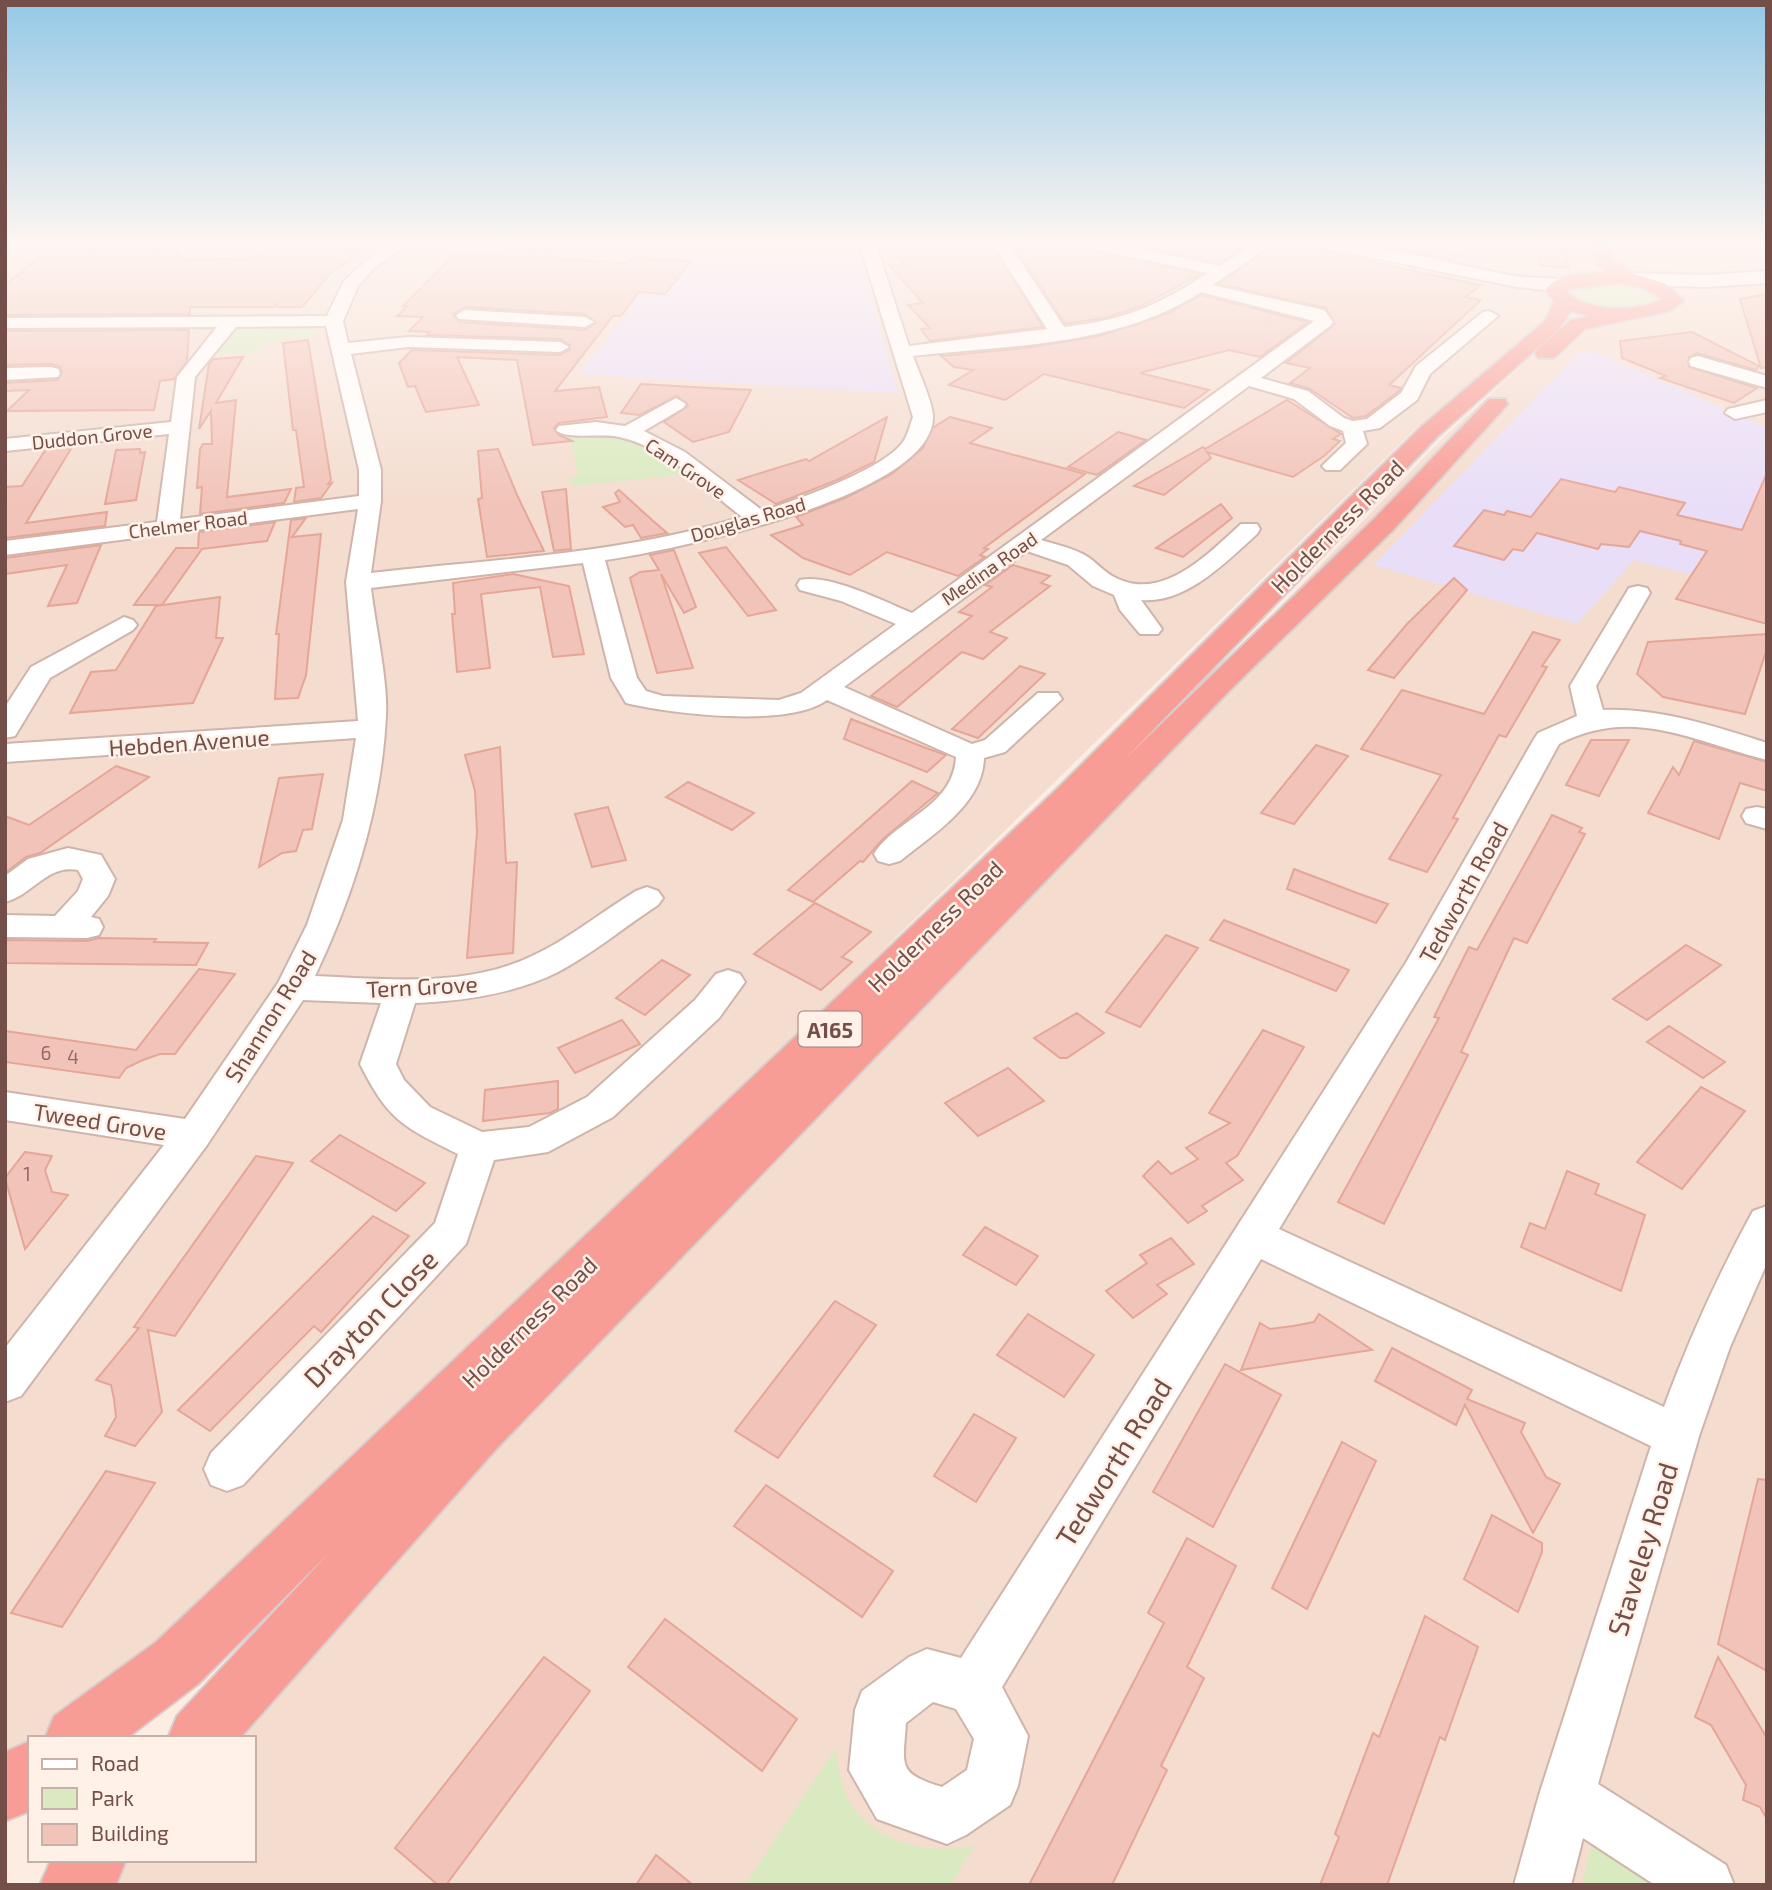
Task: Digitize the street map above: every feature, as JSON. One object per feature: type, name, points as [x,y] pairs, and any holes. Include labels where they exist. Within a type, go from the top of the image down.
[{"type":"highway","name":"Holderness Road","points":[[79,1736],[177,1663],[197,1644],[1070,795],[1430,431],[1546,330]]},
{"type":"highway","name":"Holderness Road","points":[[201,1736],[479,1430],[1200,703],[1385,523],[1562,336],[1572,330]]},
{"type":"highway","points":[[5,1790],[28,1773]]},
{"type":"highway","points":[[73,1885],[92,1862]]},
{"type":"street","points":[[168,526],[186,377],[223,330]]},
{"type":"street","name":"Shannon Road","points":[[5,1382],[194,1135],[293,987],[323,925],[358,820],[372,727],[367,648],[358,582],[370,501],[370,470],[336,330]]},
{"type":"street","points":[[535,345],[543,330]]},
{"type":"street","name":"Douglas Road","points":[[358,582],[592,554],[666,542],[758,518],[828,495],[893,463],[913,444],[923,417],[895,330]]},
{"type":"street","points":[[1057,330],[1059,334]]},
{"type":"street","points":[[902,352],[1080,330]]},
{"type":"street","name":"Medina Road","points":[[592,554],[624,678],[636,697],[663,704],[780,708],[811,699],[827,690],[912,622],[1026,543],[1313,330]]},
{"type":"street","points":[[1248,380],[1301,395],[1337,422],[1352,427],[1373,424],[1410,396],[1414,383],[1423,370],[1475,330]]},
{"type":"street","points":[[339,350],[408,342],[560,347]]},
{"type":"street","points":[[1691,361],[1767,383]]},
{"type":"street","points":[[5,374],[51,373]]},
{"type":"street","points":[[629,432],[676,404]]},
{"type":"street","points":[[1735,413],[1767,406]]},
{"type":"street","name":"Duddon Grove","points":[[5,445],[179,427]]},
{"type":"street","points":[[1333,466],[1357,444],[1352,427]]},
{"type":"street","name":"Cam Grove","points":[[566,430],[605,428],[629,432],[683,462],[758,518]]},
{"type":"street","name":"Chelmer Road","points":[[5,548],[370,501]]},
{"type":"street","points":[[1026,543],[1078,561],[1106,583],[1125,591],[1149,595],[1165,592],[1249,534]]},
{"type":"street","points":[[809,585],[850,596],[912,622]]},
{"type":"street","points":[[1125,591],[1132,610],[1149,629]]},
{"type":"street","points":[[1591,719],[1583,686],[1638,593]]},
{"type":"street","points":[[5,730],[40,673],[124,625]]},
{"type":"street","points":[[827,690],[970,753],[995,746],[1048,699]]},
{"type":"street","name":"Tedworth Road","points":[[973,1687],[1422,966],[1548,739],[1568,725],[1591,719],[1629,718],[1667,722],[1767,752]]},
{"type":"street","name":"Hebden Avenue","points":[[5,753],[327,733],[372,727]]},
{"type":"street","points":[[889,854],[960,795],[971,760],[970,753]]},
{"type":"street","points":[[5,892],[39,866],[68,858],[89,862],[99,879],[76,927],[5,926]]},
{"type":"street","name":"Tern Grove","points":[[293,987],[402,991],[472,988],[530,971],[586,942],[607,907],[647,898]]},
{"type":"street","points":[[402,991],[378,1064],[391,1089],[416,1117],[479,1147],[535,1141],[600,1107],[707,1009],[728,982]]},
{"type":"street","name":"Tweed Grove","points":[[5,1106],[194,1135]]},
{"type":"street","name":"Drayton Close","points":[[227,1469],[452,1233],[479,1147]]},
{"type":"street","name":"Staveley Road","points":[[1542,1885],[1566,1796],[1676,1435],[1737,1276],[1767,1223]]},
{"type":"street","points":[[1253,1236],[1676,1435]]},
{"type":"street","points":[[1566,1796],[1706,1885]]},
{"type":"shaded area","points":[[5,330],[1555,330],[1417,427],[80,1736],[28,1736],[28,1787],[5,1809]]},
{"type":"shaded area","points":[[614,330],[880,330],[898,393],[578,374]]},
{"type":"shaded area","points":[[1560,330],[1767,330],[1767,1885],[49,1885],[70,1862],[256,1862],[256,1736],[193,1736],[1442,439]]},
{"type":"shaded area","points":[[1580,351],[1603,355],[1767,428],[1767,594],[1634,560],[1577,624],[1374,565]]},
{"type":"green space","points":[[236,330],[315,330],[316,336],[260,343],[261,353],[212,355]]},
{"type":"green space","points":[[591,431],[644,442],[690,474],[571,486],[569,477],[578,476],[571,441],[566,441],[566,437],[585,435]]},
{"type":"green space","points":[[836,1748],[848,1799],[870,1825],[897,1841],[927,1848],[974,1845],[951,1885],[745,1885]]},
{"type":"green space","points":[[1593,1840],[1667,1885],[1582,1885]]},
{"type":"building","points":[[189,330],[187,361],[174,379],[160,381],[154,410],[7,411],[29,390],[5,391],[5,383],[58,380],[62,372],[59,366],[51,364],[5,365],[5,331]]},
{"type":"building","points":[[602,330],[555,391],[599,387],[607,417],[559,423],[554,428],[559,435],[572,441],[533,445],[517,360],[457,357],[479,405],[426,412],[415,386],[408,387],[399,363],[412,350],[560,355],[570,349],[570,345],[560,339],[427,335],[430,332],[409,331]]},
{"type":"building","points":[[922,330],[1017,330],[930,341]]},
{"type":"building","points":[[1117,330],[1297,330],[1260,357],[1229,350],[1140,373],[1209,390],[1184,408],[1044,374],[1005,400],[949,385],[973,370],[954,367],[941,356],[1025,348],[1099,336]]},
{"type":"building","points":[[1327,330],[1448,330],[1389,385],[1401,388],[1399,391],[1366,416],[1353,418],[1310,389],[1290,383],[1310,368],[1286,363]]},
{"type":"building","points":[[1749,330],[1767,330],[1767,367],[1761,368]]},
{"type":"building","points":[[1692,332],[1759,366],[1756,370],[1697,353],[1689,357],[1689,367],[1757,388],[1734,403],[1660,378],[1666,376],[1622,358],[1620,341]]},
{"type":"building","points":[[308,340],[331,480],[328,484],[332,483],[321,498],[294,502],[296,488],[304,487],[296,430],[293,430],[283,343]]},
{"type":"building","points":[[243,357],[216,403],[236,400],[227,497],[291,489],[284,503],[200,514],[202,487],[197,488],[200,449],[203,444],[212,444],[211,411],[199,429],[209,364],[214,359]]},
{"type":"building","points":[[641,384],[751,390],[729,432],[693,442],[664,422],[688,406],[677,396],[640,415],[621,413]]},
{"type":"building","points":[[1287,400],[1341,434],[1333,439],[1340,441],[1324,456],[1293,477],[1207,452],[1211,458],[1164,495],[1134,486],[1203,447],[1205,449]]},
{"type":"building","points":[[887,417],[874,462],[837,480],[776,504],[738,480],[806,459],[809,461]]},
{"type":"building","points":[[950,417],[992,428],[970,443],[1085,474],[984,548],[988,549],[980,555],[985,557],[958,576],[887,552],[850,575],[803,558],[771,535],[803,525],[796,517],[847,497],[892,474],[923,448],[931,429]]},
{"type":"building","points":[[1118,432],[1146,440],[1097,475],[1068,467]]},
{"type":"building","points":[[72,447],[26,523],[107,512],[105,526],[5,538],[5,487],[22,486],[46,449]]},
{"type":"building","points":[[140,449],[140,453],[145,452],[136,500],[105,504],[116,450]]},
{"type":"building","points":[[498,449],[544,551],[487,557],[478,499],[482,498],[478,451]]},
{"type":"building","points":[[1767,473],[1767,624],[1676,599],[1707,551],[1680,544],[1681,541],[1640,531],[1629,547],[1601,544],[1598,549],[1537,533],[1523,551],[1513,549],[1504,560],[1454,546],[1484,510],[1504,515],[1507,511],[1531,517],[1561,479],[1615,492],[1619,487],[1685,503],[1677,515],[1742,530]]},
{"type":"building","points":[[566,489],[571,549],[554,551],[542,492]]},
{"type":"building","points":[[619,490],[667,533],[641,538],[633,525],[625,527],[603,507],[620,502],[615,493]]},
{"type":"building","points":[[1221,504],[1232,518],[1183,557],[1156,548]]},
{"type":"building","points":[[306,518],[292,537],[321,534],[306,675],[298,698],[275,699],[279,634],[276,634],[291,520]]},
{"type":"building","points":[[275,522],[267,541],[202,549],[162,605],[134,605],[176,548],[198,548],[199,532]]},
{"type":"building","points":[[101,545],[77,603],[48,606],[67,565],[5,574],[5,558]]},
{"type":"building","points":[[726,547],[776,610],[748,616],[699,553]]},
{"type":"building","points":[[674,550],[696,607],[684,613],[661,574],[693,668],[657,673],[630,578],[640,572],[659,570],[650,555]]},
{"type":"building","points":[[1013,565],[1050,576],[1041,583],[1050,586],[990,632],[1007,638],[983,659],[962,652],[897,707],[871,696],[972,616],[959,612],[992,587],[985,585]]},
{"type":"building","points":[[513,574],[569,586],[584,654],[553,657],[540,587],[481,594],[490,668],[457,672],[452,614],[455,614],[453,583]]},
{"type":"building","points":[[1454,578],[1467,590],[1394,678],[1368,670],[1407,624]]},
{"type":"building","points":[[220,597],[216,638],[223,638],[193,703],[70,713],[91,672],[116,670],[156,606]]},
{"type":"building","points":[[1533,632],[1560,640],[1542,666],[1547,667],[1506,737],[1499,735],[1453,818],[1458,819],[1427,872],[1389,859],[1441,775],[1361,749],[1402,690],[1484,714]]},
{"type":"building","points":[[1767,634],[1767,649],[1745,714],[1663,697],[1637,674],[1648,642]]},
{"type":"building","points":[[1020,666],[1045,674],[978,738],[952,729]]},
{"type":"building","points":[[851,719],[946,755],[927,772],[844,739]]},
{"type":"building","points":[[1591,740],[1629,740],[1599,796],[1566,785]]},
{"type":"building","points":[[1694,741],[1767,762],[1767,791],[1740,783],[1719,839],[1648,813],[1673,767],[1679,775]]},
{"type":"building","points":[[1316,745],[1348,756],[1294,824],[1261,813]]},
{"type":"building","points":[[500,747],[506,863],[517,862],[513,953],[467,958],[477,832],[475,791],[465,755]]},
{"type":"building","points":[[116,766],[149,777],[40,853],[26,857],[5,873],[5,816],[29,825]]},
{"type":"building","points":[[323,774],[312,829],[303,830],[296,851],[282,853],[259,867],[279,778]]},
{"type":"building","points":[[912,781],[938,793],[882,840],[863,862],[860,861],[813,902],[788,890]]},
{"type":"building","points":[[688,782],[754,813],[732,830],[666,797]]},
{"type":"building","points":[[608,807],[626,860],[592,867],[575,814]]},
{"type":"building","points":[[1552,815],[1582,828],[1579,832],[1585,834],[1527,943],[1514,938],[1461,1052],[1468,1055],[1384,1224],[1338,1202],[1439,1018],[1434,1017],[1469,947],[1477,950]]},
{"type":"building","points":[[1294,869],[1388,904],[1376,923],[1287,889]]},
{"type":"building","points":[[815,903],[871,932],[842,957],[852,962],[821,990],[754,954]]},
{"type":"building","points":[[1224,920],[1349,970],[1336,991],[1210,940]]},
{"type":"building","points":[[1166,935],[1198,948],[1140,1027],[1106,1012]]},
{"type":"building","points":[[99,938],[208,943],[196,965],[5,963],[5,940],[87,941]]},
{"type":"building","points":[[1686,945],[1721,965],[1647,1020],[1613,999]]},
{"type":"building","points":[[662,960],[690,975],[645,1015],[616,998]]},
{"type":"building","points":[[199,969],[235,974],[175,1054],[160,1054],[143,1060],[126,1068],[119,1078],[5,1062],[5,1031],[136,1050]]},
{"type":"building","points":[[1077,1013],[1104,1033],[1067,1058],[1060,1058],[1034,1038]]},
{"type":"building","points":[[622,1020],[640,1044],[575,1073],[558,1048]]},
{"type":"building","points":[[1669,1026],[1725,1062],[1703,1078],[1647,1042]]},
{"type":"building","points":[[1263,1030],[1304,1047],[1237,1156],[1226,1163],[1243,1180],[1202,1206],[1207,1211],[1188,1223],[1143,1176],[1158,1161],[1171,1174],[1198,1159],[1186,1148],[1230,1123],[1209,1113]]},
{"type":"building","points":[[1008,1068],[1044,1101],[978,1136],[945,1103]]},
{"type":"building","points":[[558,1081],[558,1109],[550,1113],[483,1121],[485,1090]]},
{"type":"building","points":[[1701,1087],[1745,1111],[1682,1189],[1637,1162]]},
{"type":"building","points":[[340,1135],[425,1183],[396,1211],[311,1161]]},
{"type":"building","points":[[25,1152],[52,1156],[45,1170],[52,1192],[68,1195],[25,1249],[5,1178]]},
{"type":"building","points":[[256,1156],[293,1163],[175,1336],[148,1330],[162,1412],[135,1446],[105,1436],[116,1417],[114,1399],[111,1385],[96,1380],[139,1328],[134,1327]]},
{"type":"building","points":[[1567,1171],[1599,1184],[1595,1194],[1645,1215],[1621,1291],[1521,1247],[1530,1223],[1545,1229]]},
{"type":"building","points":[[373,1216],[409,1236],[321,1332],[314,1326],[210,1431],[178,1410]]},
{"type":"building","points":[[985,1227],[1038,1256],[1016,1285],[963,1255]]},
{"type":"building","points":[[1171,1238],[1194,1264],[1157,1285],[1167,1294],[1133,1318],[1106,1291],[1147,1263],[1140,1255]]},
{"type":"building","points":[[835,1301],[876,1325],[778,1458],[735,1431]]},
{"type":"building","points":[[1028,1314],[1094,1355],[1064,1397],[997,1355]]},
{"type":"building","points":[[1319,1314],[1372,1350],[1241,1370],[1260,1323],[1270,1329],[1293,1326],[1314,1322]]},
{"type":"building","points":[[1392,1348],[1472,1390],[1467,1399],[1525,1423],[1521,1432],[1546,1477],[1560,1484],[1533,1533],[1465,1405],[1456,1425],[1375,1381]]},
{"type":"building","points":[[1225,1364],[1281,1395],[1213,1527],[1153,1492]]},
{"type":"building","points":[[974,1414],[1016,1438],[976,1502],[934,1476]]},
{"type":"building","points":[[1342,1442],[1376,1461],[1307,1609],[1272,1588]]},
{"type":"building","points":[[106,1471],[155,1483],[62,1627],[11,1613]]},
{"type":"building","points":[[1758,1479],[1767,1480],[1767,1671],[1718,1644]]},
{"type":"building","points":[[766,1485],[893,1571],[862,1617],[734,1526]]},
{"type":"building","points":[[1492,1515],[1542,1543],[1542,1552],[1518,1612],[1464,1579]]},
{"type":"building","points":[[1187,1538],[1236,1566],[1187,1667],[1204,1678],[1161,1766],[1167,1770],[1112,1885],[1029,1885],[1164,1623],[1148,1613]]},
{"type":"building","points":[[1425,1616],[1478,1647],[1445,1740],[1440,1737],[1387,1885],[1320,1885],[1339,1837],[1335,1834],[1373,1733],[1379,1737]]},
{"type":"building","points":[[665,1619],[797,1719],[762,1771],[628,1667]]},
{"type":"building","points":[[544,1657],[590,1691],[446,1885],[438,1885],[395,1848]]},
{"type":"building","points":[[1718,1657],[1767,1738],[1767,1819],[1760,1807],[1743,1800],[1746,1785],[1711,1725],[1695,1717]]},
{"type":"building","points":[[656,1855],[693,1885],[636,1885]]}]
